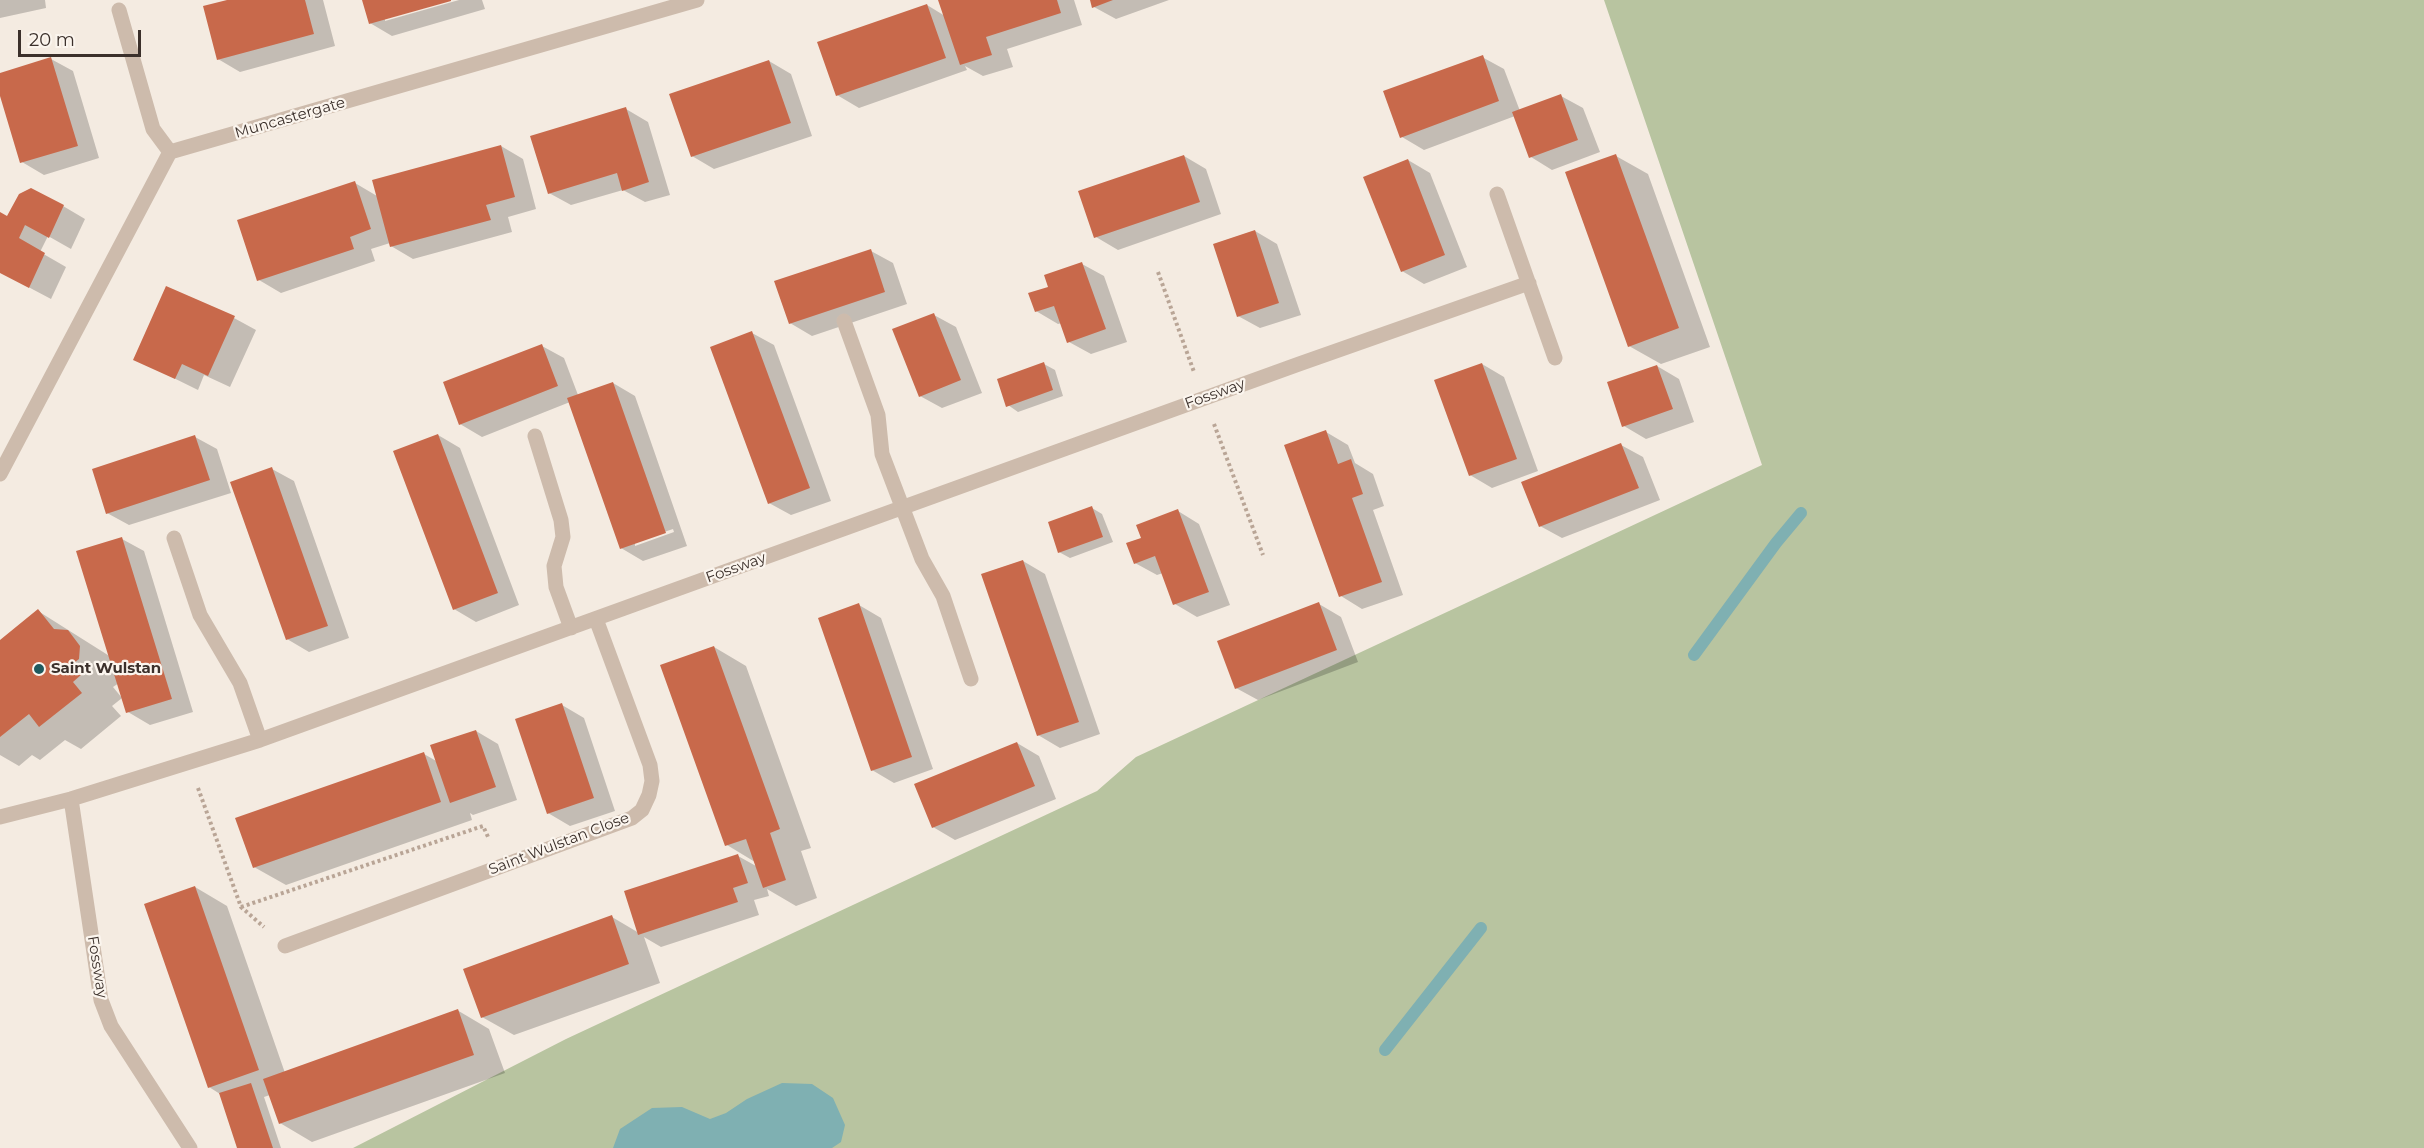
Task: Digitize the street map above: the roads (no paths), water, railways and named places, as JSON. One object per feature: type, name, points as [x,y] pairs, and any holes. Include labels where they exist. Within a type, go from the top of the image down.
[{"type":"street","name":"Muncastergate","points":[[170,152],[697,0]]},
{"type":"street","points":[[0,474],[170,152],[153,129],[119,10]]},
{"type":"street","points":[[1497,194],[1555,358]]},
{"type":"street","name":"Fossway","points":[[0,817],[71,799],[260,740],[1528,283]]},
{"type":"street","points":[[844,321],[878,415],[882,454],[922,559],[943,596],[971,680]]},
{"type":"street","points":[[535,436],[561,520],[563,537],[554,566],[556,586],[571,628]]},
{"type":"street","points":[[174,538],[200,615],[240,683],[260,740]]},
{"type":"street","name":"Saint Wulstan Close","points":[[285,946],[632,818],[642,810],[650,795],[652,781],[650,765],[596,619]]},
{"type":"street","name":"Fossway","points":[[71,799],[101,1000],[111,1026],[190,1148]]},
{"type":"water","points":[[782,1083],[812,1084],[833,1098],[845,1125],[841,1142],[832,1148],[613,1148],[620,1129],[652,1108],[682,1107],[710,1119]]},
{"type":"waterway","points":[[1694,655],[1776,543],[1801,513]]},
{"type":"waterway","points":[[1385,1050],[1481,928]]},
{"type":"place","name":"Saint Wulstan","points":[[39,669]]}]
